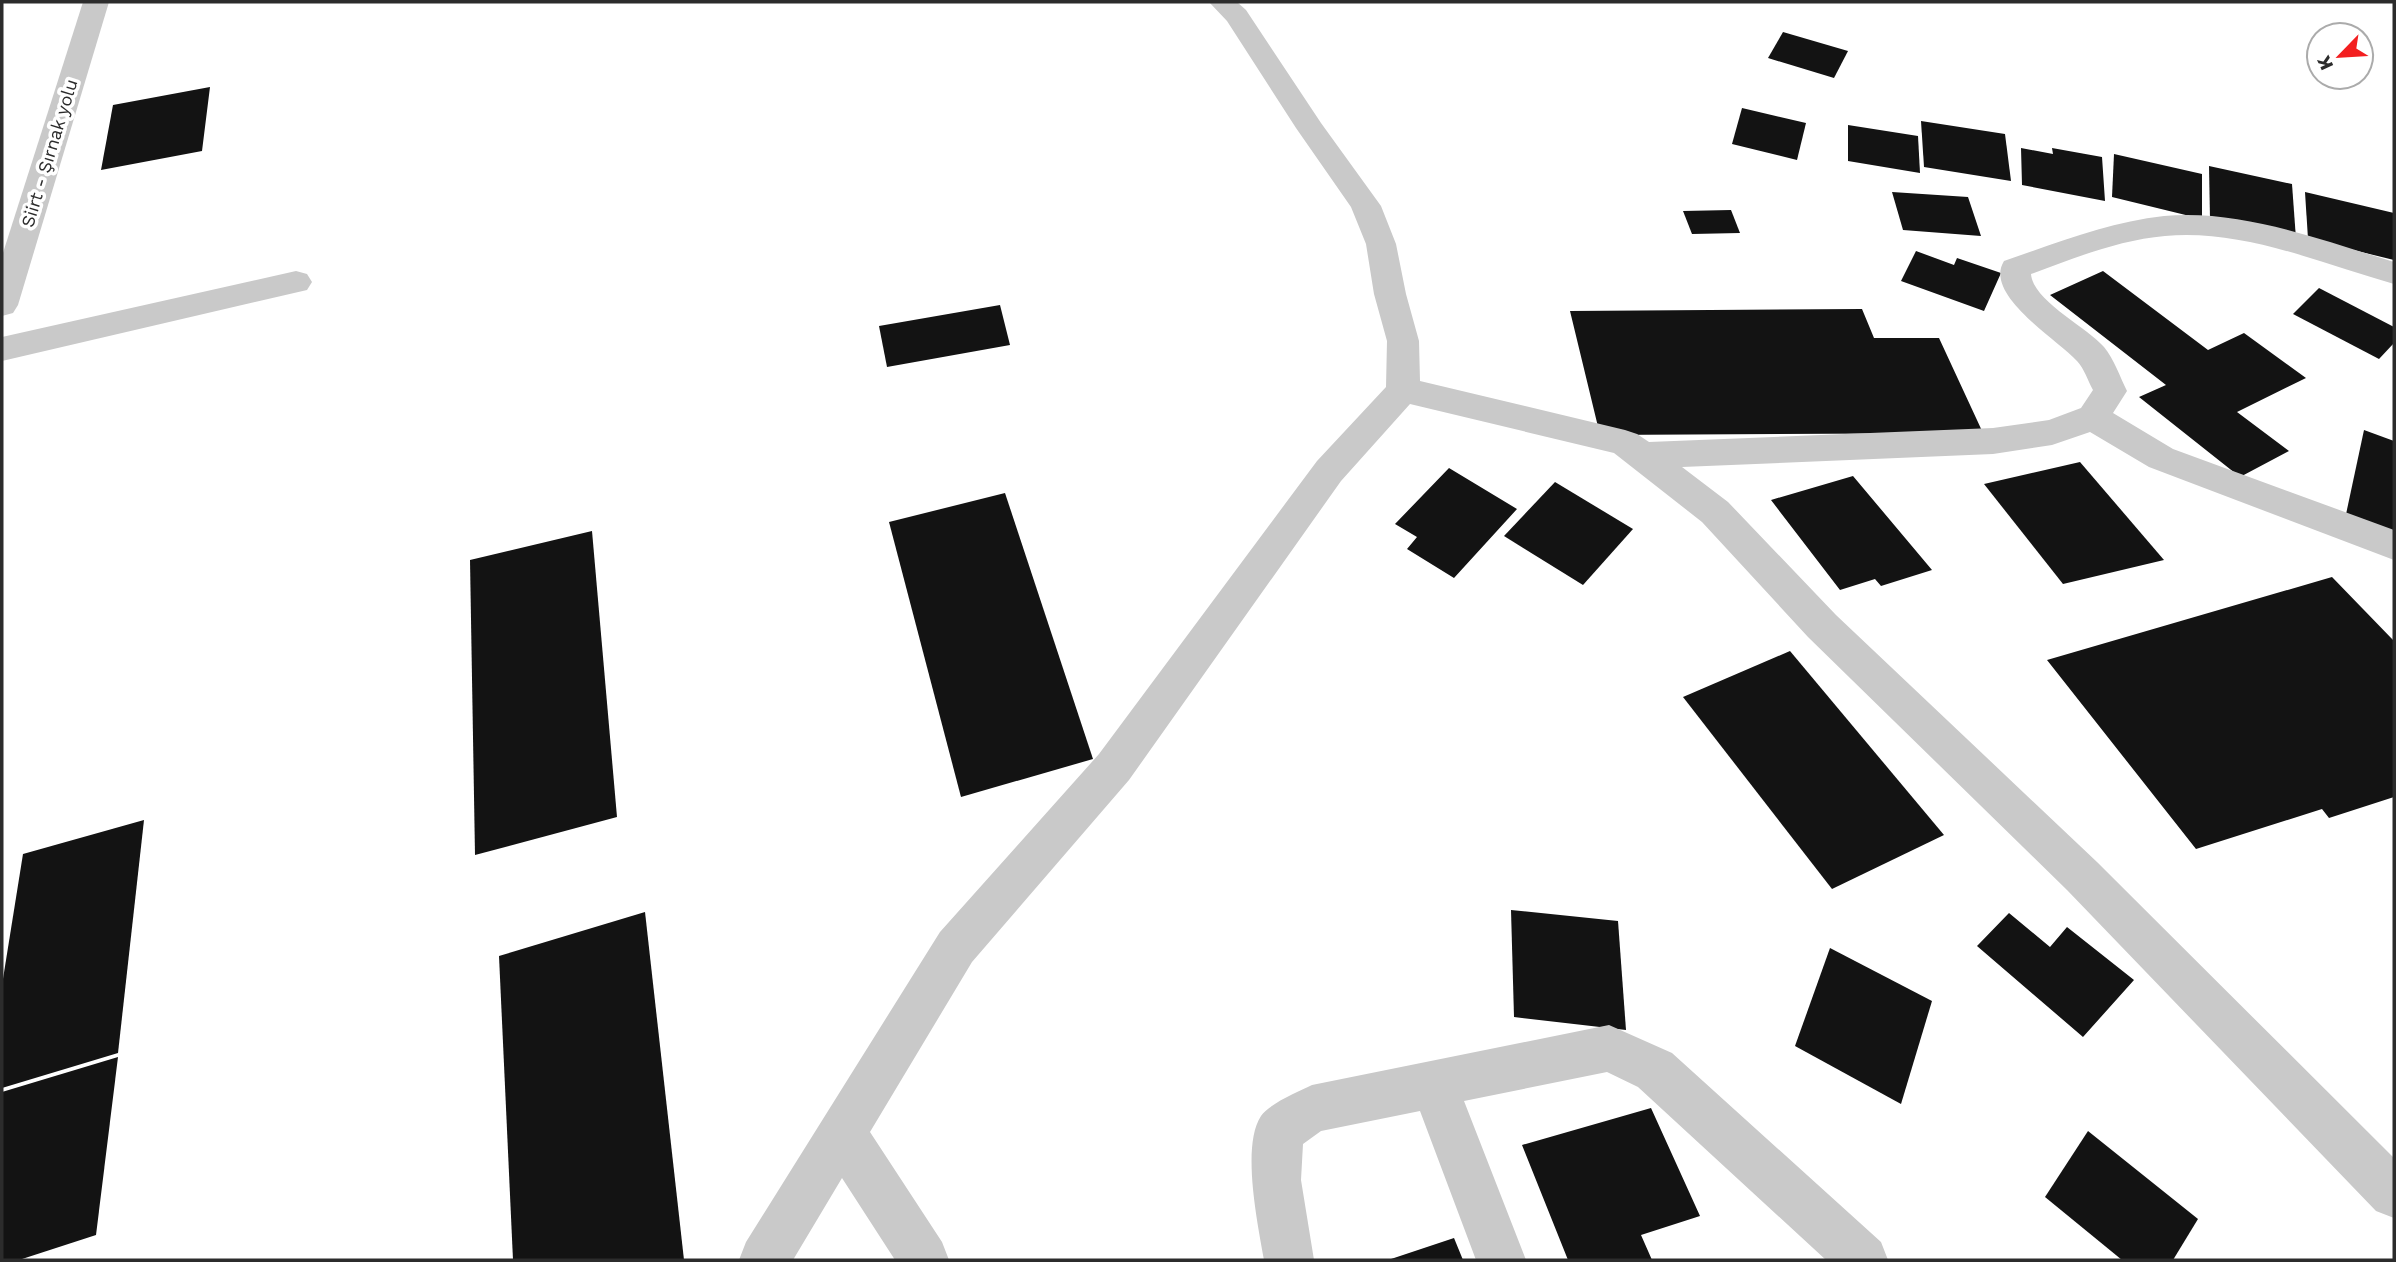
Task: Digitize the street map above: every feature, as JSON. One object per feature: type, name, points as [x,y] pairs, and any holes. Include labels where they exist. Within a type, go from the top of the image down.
[{"type":"street","name":"Siirt - Şırnak yolu","points":[[2,305],[96,2]]},
{"type":"street","points":[[764,1260],[956,947],[1114,767],[1329,471],[1403,390],[1403,341],[1390,294],[1381,244],[1366,206],[1310,128],[1237,16],[1222,2]]},
{"type":"street","points":[[1641,456],[1993,441],[2052,432],[2093,417],[2110,391],[2104,379],[2091,355],[2044,315],[2015,284],[2015,268],[2104,238],[2165,226],[2204,226],[2336,255],[2394,273]]},
{"type":"street","points":[[2,349],[296,282]]},
{"type":"street","points":[[1403,390],[1625,443],[1715,512],[1822,626],[2082,876],[2394,1193]]},
{"type":"street","points":[[2093,417],[2161,458],[2394,545]]},
{"type":"street","points":[[1289,1260],[1276,1180],[1279,1131],[1312,1109],[1609,1048],[1655,1070],[1863,1260]]},
{"type":"street","points":[[1434,1084],[1501,1260]]},
{"type":"street","points":[[842,1133],[924,1260]]},
{"type":"building","points":[[1783,32],[1848,51],[1834,78],[1768,58]]},
{"type":"building","points":[[210,87],[202,151],[101,170],[113,105]]},
{"type":"building","points":[[1742,108],[1806,123],[1797,160],[1732,144]]},
{"type":"building","points":[[1921,121],[2005,134],[2011,181],[1924,167]]},
{"type":"building","points":[[1848,125],[1918,136],[1920,173],[1848,161]]},
{"type":"building","points":[[2021,148],[2053,154],[2052,148],[2102,157],[2105,201],[2022,185]]},
{"type":"building","points":[[2114,154],[2202,174],[2202,219],[2112,197]]},
{"type":"building","points":[[2209,166],[2292,184],[2296,239],[2210,219]]},
{"type":"building","points":[[1892,192],[1968,197],[1981,236],[1903,230]]},
{"type":"building","points":[[2305,192],[2394,213],[2394,260],[2308,239]]},
{"type":"building","points":[[1731,210],[1740,233],[1692,234],[1683,211]]},
{"type":"building","points":[[1916,251],[1954,265],[1957,258],[2001,273],[1984,311],[1901,281]]},
{"type":"building","points":[[2103,271],[2208,350],[2244,333],[2306,378],[2237,412],[2289,451],[2240,477],[2139,397],[2166,385],[2050,295]]},
{"type":"building","points":[[2319,288],[2394,327],[2394,343],[2379,359],[2293,314]]},
{"type":"building","points":[[1000,305],[1010,345],[887,367],[879,326]]},
{"type":"building","points":[[1862,309],[1874,338],[1939,338],[1983,433],[1600,435],[1570,311]]},
{"type":"building","points":[[2364,430],[2394,441],[2394,539],[2345,519]]},
{"type":"building","points":[[2080,462],[2164,560],[2063,584],[1984,484]]},
{"type":"building","points":[[1449,468],[1517,509],[1454,578],[1407,549],[1417,537],[1395,524]]},
{"type":"building","points":[[1853,476],[1932,570],[1881,586],[1875,579],[1840,590],[1771,500]]},
{"type":"building","points":[[1555,482],[1633,529],[1583,585],[1504,536]]},
{"type":"building","points":[[1005,493],[1093,759],[961,797],[889,522]]},
{"type":"building","points":[[592,531],[617,817],[475,855],[470,560]]},
{"type":"building","points":[[2332,577],[2394,641],[2394,797],[2329,818],[2322,809],[2196,849],[2047,660]]},
{"type":"building","points":[[1790,651],[1944,835],[1832,889],[1683,697]]},
{"type":"building","points":[[144,820],[118,1053],[2,1088],[2,985],[23,854]]},
{"type":"building","points":[[1511,910],[1618,921],[1626,1030],[1514,1017]]},
{"type":"building","points":[[645,912],[684,1260],[513,1260],[499,956]]},
{"type":"building","points":[[2009,913],[2050,947],[2067,927],[2134,980],[2083,1037],[1977,946]]},
{"type":"building","points":[[1830,948],[1932,1001],[1901,1104],[1795,1046]]},
{"type":"building","points":[[118,1057],[96,1235],[19,1260],[2,1260],[2,1092]]},
{"type":"building","points":[[1651,1108],[1700,1216],[1641,1235],[1652,1260],[1568,1260],[1522,1145]]},
{"type":"building","points":[[2088,1131],[2198,1219],[2173,1260],[2122,1260],[2045,1197]]},
{"type":"building","points":[[1454,1238],[1463,1260],[1388,1260]]}]
